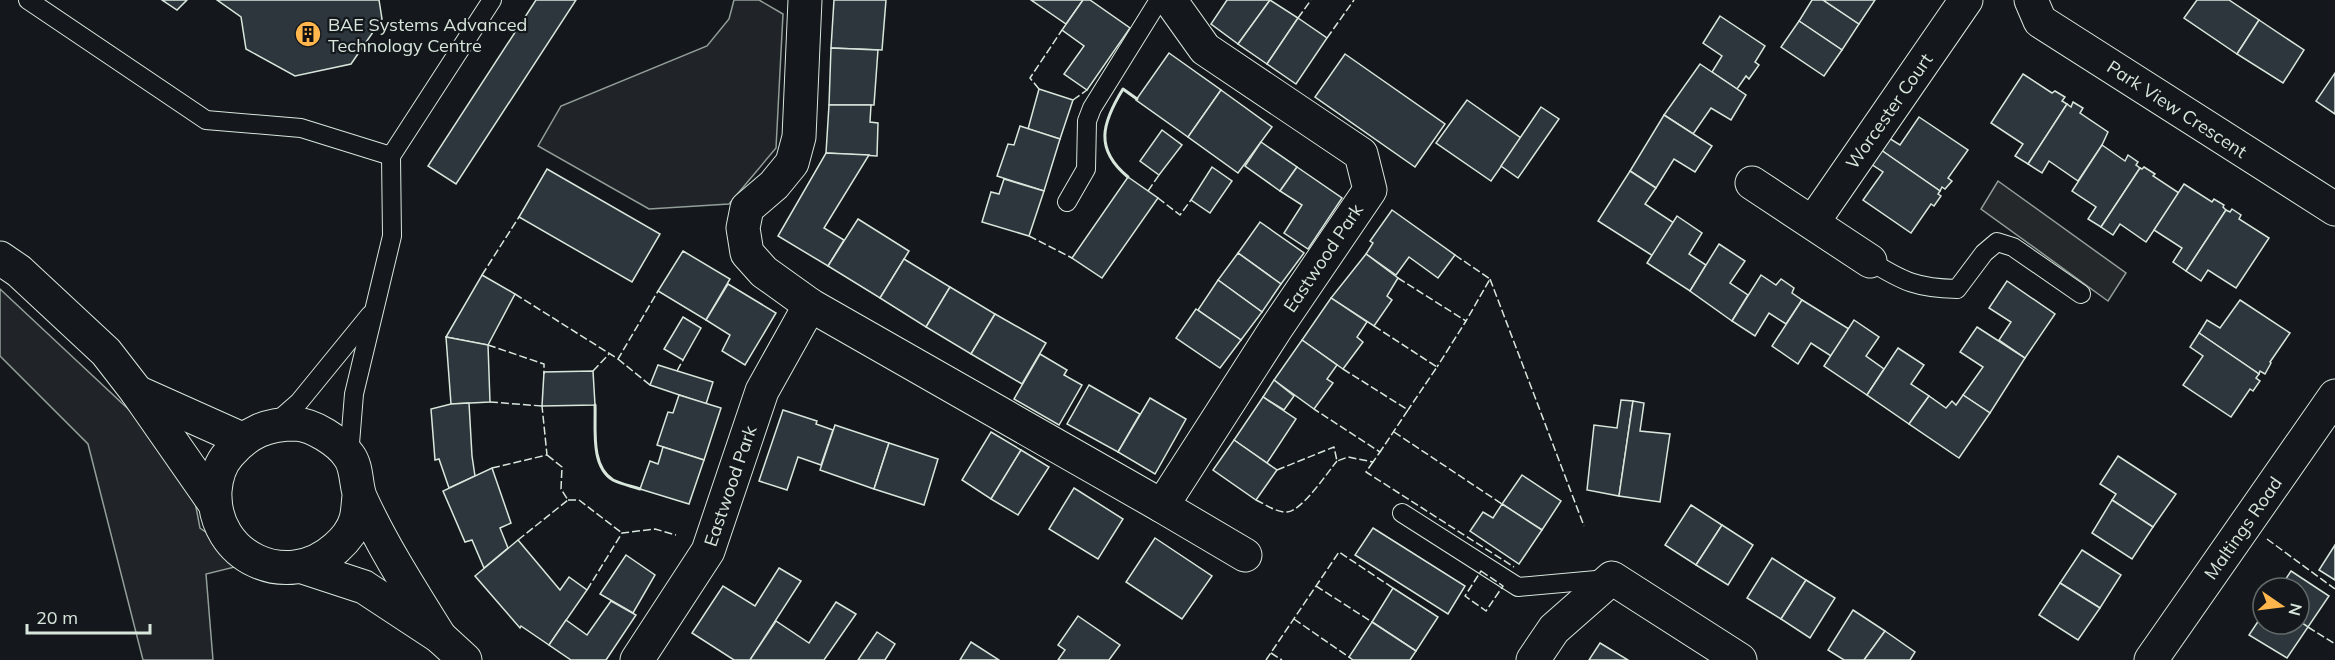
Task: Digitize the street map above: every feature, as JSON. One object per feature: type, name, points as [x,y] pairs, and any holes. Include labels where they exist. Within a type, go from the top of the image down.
[{"type":"street","points":[[805,0],[799,137],[792,163],[774,185],[747,208],[743,228],[747,253],[764,272],[810,305],[1245,555]]},
{"type":"street","name":"Eastwood Park","points":[[1162,506],[1275,330],[1370,190],[1361,154],[1205,49],[1170,0]]},
{"type":"street","name":"Worcester Court","points":[[1813,222],[1966,0]]},
{"type":"street","name":"Park View Crescent","points":[[2031,0],[2040,21],[2335,209]]},
{"type":"street","points":[[1752,183],[1870,261]]},
{"type":"street","points":[[0,258],[19,271],[106,352],[215,504]]},
{"type":"street","name":"Eastwood Park","points":[[637,660],[708,552],[762,391],[810,305]]},
{"type":"street","points":[[137,393],[242,439]]},
{"type":"street","name":"Maltings Road","points":[[2151,660],[2335,396]]},
{"type":"street","points":[[440,637],[391,558],[360,496],[355,471],[349,456],[324,433],[300,424],[274,424],[242,439],[226,457],[216,480],[215,504],[222,528],[236,547],[255,561],[279,568],[303,567],[364,587],[440,637],[465,660]]},
{"type":"street","points":[[303,567],[325,557],[343,541],[356,520],[360,496]]},
{"type":"street","points":[[1533,660],[1554,629],[1612,578],[1740,660]]},
{"type":"lane","points":[[28,0],[206,120],[301,128],[392,156]]},
{"type":"lane","points":[[349,456],[354,394],[392,236],[392,156],[492,0]]},
{"type":"lane","points":[[1067,202],[1086,169],[1087,121],[1092,108],[1159,0]]},
{"type":"lane","points":[[1870,261],[1901,281],[1928,288],[1957,289],[1984,253],[1997,242],[2013,247],[2081,294]]},
{"type":"lane","points":[[274,424],[299,402],[373,311]]},
{"type":"lane","points":[[1402,513],[1518,586],[1612,578]]},
{"type":"shaded area","points":[[734,0],[759,0],[783,14],[776,148],[729,204],[649,209],[538,146],[561,106],[707,46],[729,19]]},
{"type":"shaded area","points":[[1998,181],[2126,273],[2108,301],[1981,209]]},
{"type":"shaded area","points":[[0,289],[156,435],[190,476],[200,528],[251,563],[206,574],[213,660],[143,660],[88,444],[0,356]]},
{"type":"building","points":[[162,0],[187,0],[177,10]]},
{"type":"building","name":"BAE Systems Advanced Technology Centre","points":[[217,0],[379,0],[382,19],[351,64],[295,76],[246,49],[241,17]]},
{"type":"building","points":[[536,0],[576,0],[456,184],[428,166]]},
{"type":"building","points":[[834,0],[886,0],[882,50],[831,48]]},
{"type":"building","points":[[1031,0],[1083,0],[1066,24]]},
{"type":"building","points":[[1083,0],[1090,0],[1130,28],[1087,90],[1064,74],[1084,46],[1062,30]]},
{"type":"building","points":[[1227,0],[1270,0],[1238,44],[1211,24]]},
{"type":"building","points":[[1270,0],[1298,18],[1267,64],[1238,44]]},
{"type":"building","points":[[1812,0],[1823,0],[1859,24],[1842,50],[1799,21]]},
{"type":"building","points":[[1823,0],[1875,0],[1859,24]]},
{"type":"building","points":[[2197,0],[2229,0],[2259,20],[2237,54],[2184,18]]},
{"type":"building","points":[[1720,16],[1765,46],[1755,62],[1759,65],[1749,79],[1746,76],[1737,89],[1712,72],[1722,56],[1703,43]]},
{"type":"building","points":[[1298,18],[1327,38],[1296,84],[1267,64]]},
{"type":"building","points":[[2259,20],[2304,50],[2283,83],[2237,54]]},
{"type":"building","points":[[1799,21],[1842,50],[1824,76],[1781,47]]},
{"type":"building","points":[[831,48],[878,50],[874,105],[829,105]]},
{"type":"building","points":[[1169,53],[1221,90],[1188,137],[1136,100]]},
{"type":"building","points":[[1345,54],[1445,124],[1415,167],[1315,97]]},
{"type":"building","points":[[1700,64],[1746,95],[1731,120],[1711,108],[1693,134],[1664,115]]},
{"type":"building","points":[[2335,73],[2335,114],[2316,101]]},
{"type":"building","points":[[2023,74],[2052,93],[2055,91],[2065,97],[2062,101],[2067,104],[2028,164],[2015,156],[2023,144],[1991,123]]},
{"type":"building","points":[[1039,89],[1073,100],[1060,139],[1028,129]]},
{"type":"building","points":[[1221,90],[1272,127],[1238,173],[1188,137]]},
{"type":"building","points":[[1467,100],[1521,138],[1491,181],[1436,143]]},
{"type":"building","points":[[2073,102],[2083,108],[2080,113],[2108,132],[2078,181],[2049,161],[2042,173],[2028,164],[2067,104],[2071,107]]},
{"type":"building","points":[[829,105],[871,105],[870,122],[878,123],[877,156],[826,153]]},
{"type":"building","points":[[1541,107],[1559,119],[1518,178],[1501,166]]},
{"type":"building","points":[[1664,115],[1712,146],[1695,172],[1674,159],[1656,188],[1630,171]]},
{"type":"building","points":[[1919,117],[1968,150],[1948,178],[1952,181],[1940,191],[1881,150],[1889,138],[1900,145]]},
{"type":"building","points":[[1020,126],[1060,139],[1044,191],[997,176],[1008,144],[1014,145]]},
{"type":"building","points":[[1162,130],[1182,145],[1159,175],[1140,161]]},
{"type":"building","points":[[1261,142],[1297,167],[1280,191],[1245,166]]},
{"type":"building","points":[[2102,145],[2125,161],[2128,155],[2138,162],[2136,165],[2140,168],[2101,227],[2088,219],[2096,207],[2072,191]]},
{"type":"building","points":[[1881,150],[1940,191],[1938,194],[1941,196],[1934,206],[1931,204],[1911,233],[1863,200],[1883,172],[1871,164]]},
{"type":"building","points":[[826,153],[869,155],[824,228],[844,240],[828,266],[778,236]]},
{"type":"building","points":[[1212,167],[1232,181],[1210,213],[1191,200]]},
{"type":"building","points":[[1297,167],[1342,198],[1308,249],[1284,233],[1302,205],[1280,191]]},
{"type":"building","points":[[2144,167],[2155,174],[2153,176],[2179,193],[2146,242],[2120,224],[2113,235],[2101,227],[2140,168]]},
{"type":"building","points":[[547,169],[660,234],[632,282],[519,217]]},
{"type":"building","points":[[1630,171],[1656,188],[1645,204],[1674,223],[1653,256],[1598,221]]},
{"type":"building","points":[[1128,177],[1158,198],[1102,278],[1072,258]]},
{"type":"building","points":[[1004,179],[1044,191],[1029,236],[982,222],[991,192],[999,194]]},
{"type":"building","points":[[2184,184],[2212,202],[2214,199],[2224,205],[2226,210],[2186,271],[2173,262],[2182,248],[2154,230]]},
{"type":"building","points":[[2232,209],[2241,215],[2239,219],[2269,238],[2236,288],[2208,270],[2201,281],[2186,271],[2226,210],[2230,212]]},
{"type":"building","points":[[1392,210],[1455,255],[1438,278],[1409,257],[1396,275],[1366,254],[1373,243],[1370,241]]},
{"type":"building","points":[[1677,216],[1702,233],[1689,254],[1706,265],[1690,291],[1647,263]]},
{"type":"building","points":[[858,219],[909,251],[880,298],[828,266]]},
{"type":"building","points":[[1260,222],[1304,253],[1281,284],[1238,253]]},
{"type":"building","points":[[1719,244],[1745,261],[1730,283],[1748,295],[1732,321],[1690,291]]},
{"type":"building","points":[[683,251],[730,279],[706,320],[658,291]]},
{"type":"building","points":[[1238,253],[1281,284],[1262,312],[1218,280]]},
{"type":"building","points":[[1366,254],[1398,278],[1387,296],[1392,300],[1374,326],[1331,298]]},
{"type":"building","points":[[904,259],[950,287],[926,327],[880,298]]},
{"type":"building","points":[[482,275],[515,294],[488,345],[446,337]]},
{"type":"building","points":[[1761,275],[1776,285],[1781,279],[1794,288],[1792,293],[1802,300],[1786,324],[1769,313],[1755,336],[1732,321]]},
{"type":"building","points":[[1218,280],[1262,312],[1241,340],[1198,310]]},
{"type":"building","points":[[2007,281],[2055,314],[2025,358],[1999,340],[2011,322],[1989,308]]},
{"type":"building","points":[[728,284],[776,313],[745,365],[722,351],[730,335],[706,320]]},
{"type":"building","points":[[950,287],[995,314],[971,354],[926,327]]},
{"type":"building","points":[[1331,298],[1367,322],[1357,337],[1363,342],[1343,369],[1302,340]]},
{"type":"building","points":[[1802,300],[1849,329],[1831,356],[1811,343],[1798,364],[1772,346]]},
{"type":"building","points":[[2240,300],[2290,333],[2270,362],[2265,374],[2260,371],[2259,374],[2199,333],[2207,320],[2220,328]]},
{"type":"building","points":[[1196,309],[1241,340],[1220,368],[1176,338]]},
{"type":"building","points":[[995,314],[1046,343],[1022,384],[971,354]]},
{"type":"building","points":[[683,317],[701,328],[683,360],[664,349]]},
{"type":"building","points":[[1854,320],[1879,337],[1866,356],[1884,369],[1867,395],[1824,366]]},
{"type":"building","points":[[1977,327],[2025,358],[1990,413],[1963,395],[1983,367],[1960,352]]},
{"type":"building","points":[[2199,333],[2259,374],[2256,378],[2260,381],[2253,391],[2250,389],[2231,417],[2183,385],[2203,356],[2190,347]]},
{"type":"building","points":[[446,337],[488,345],[490,402],[451,404]]},
{"type":"building","points":[[1302,340],[1337,365],[1327,379],[1333,383],[1314,409],[1274,380]]},
{"type":"building","points":[[1898,348],[1924,365],[1911,384],[1929,396],[1909,424],[1867,395]]},
{"type":"building","points":[[1040,354],[1067,370],[1064,375],[1082,385],[1059,425],[1014,399]]},
{"type":"building","points":[[658,365],[713,382],[706,404],[650,385]]},
{"type":"building","points":[[593,371],[595,405],[542,406],[544,372]]},
{"type":"building","points":[[1274,380],[1294,396],[1284,410],[1263,397]]},
{"type":"building","points":[[1089,385],[1140,414],[1118,452],[1067,424]]},
{"type":"building","points":[[679,395],[721,408],[704,460],[657,445],[668,412],[673,413]]},
{"type":"building","points":[[1963,395],[1990,413],[1959,458],[1909,424],[1929,396],[1946,408],[1952,401],[1956,405]]},
{"type":"building","points":[[1263,397],[1296,419],[1267,463],[1234,440]]},
{"type":"building","points":[[1150,398],[1186,419],[1155,474],[1118,452]]},
{"type":"building","points":[[1621,400],[1633,401],[1619,496],[1587,490],[1594,425],[1617,428]]},
{"type":"building","points":[[1633,401],[1644,403],[1640,431],[1670,434],[1660,502],[1619,496]]},
{"type":"building","points":[[469,403],[475,476],[449,488],[439,459],[435,460],[431,409],[451,404]]},
{"type":"building","points":[[783,410],[817,421],[816,424],[833,430],[821,465],[798,457],[787,490],[759,481]]},
{"type":"building","points":[[835,425],[889,443],[874,489],[820,470]]},
{"type":"building","points":[[991,432],[1021,450],[991,499],[962,480]]},
{"type":"building","points":[[1234,440],[1277,470],[1256,500],[1213,470]]},
{"type":"building","points":[[889,443],[938,459],[924,505],[874,489]]},
{"type":"building","points":[[663,447],[704,460],[689,504],[640,489],[650,461],[658,464]]},
{"type":"building","points":[[1021,450],[1049,467],[1018,515],[991,499]]},
{"type":"building","points":[[2118,456],[2176,494],[2153,527],[2112,500],[2116,494],[2100,484]]},
{"type":"building","points":[[492,468],[511,523],[500,528],[508,548],[484,568],[472,540],[465,542],[443,491]]},
{"type":"building","points":[[1522,475],[1561,501],[1542,530],[1502,504]]},
{"type":"building","points":[[1074,488],[1123,519],[1098,559],[1049,529]]},
{"type":"building","points":[[2112,500],[2153,527],[2132,559],[2092,533]]},
{"type":"building","points":[[1502,504],[1542,530],[1519,564],[1470,531],[1483,512],[1493,518]]},
{"type":"building","points":[[1691,505],[1722,525],[1696,565],[1665,545]]},
{"type":"building","points":[[1722,525],[1753,545],[1728,585],[1696,565]]},
{"type":"building","points":[[1373,528],[1465,586],[1448,614],[1355,555]]},
{"type":"building","points":[[1155,538],[1212,576],[1182,619],[1126,582]]},
{"type":"building","points":[[518,540],[560,590],[569,577],[587,590],[549,645],[521,626],[520,628],[475,576]]},
{"type":"building","points":[[2335,545],[2335,580],[2319,570]]},
{"type":"building","points":[[2082,550],[2121,575],[2100,608],[2060,583]]},
{"type":"building","points":[[626,555],[655,575],[633,613],[600,594]]},
{"type":"building","points":[[1772,558],[1806,580],[1781,619],[1747,598]]},
{"type":"building","points":[[779,568],[801,581],[750,660],[734,660],[692,633],[723,586],[755,606]]},
{"type":"building","points":[[2291,571],[2299,576],[2288,576]]},
{"type":"building","points":[[1806,580],[1835,598],[1810,638],[1781,619]]},
{"type":"building","points":[[2060,583],[2100,608],[2078,640],[2039,615]]},
{"type":"building","points":[[2311,584],[2329,596],[2311,623]]},
{"type":"building","points":[[1393,588],[1438,617],[1416,651],[1372,622]]},
{"type":"building","points":[[611,601],[636,615],[606,660],[571,660],[549,645],[566,620],[587,635]]},
{"type":"building","points":[[836,602],[856,614],[824,660],[750,660],[776,621],[809,643]]},
{"type":"building","points":[[1853,610],[1885,631],[1864,660],[1844,660],[1828,650]]},
{"type":"building","points":[[1078,616],[1120,645],[1109,660],[1058,660],[1065,650],[1058,645]]},
{"type":"building","points":[[1372,622],[1416,651],[1410,660],[1353,660],[1349,657]]},
{"type":"building","points":[[1885,631],[1915,652],[1910,660],[1864,660]]},
{"type":"building","points":[[877,632],[895,644],[885,660],[858,660]]},
{"type":"building","points":[[2251,632],[2251,636],[2302,636],[2287,658],[2249,635]]},
{"type":"building","points":[[971,642],[999,660],[960,660]]},
{"type":"building","points":[[1600,643],[1628,660],[1589,660]]},
{"type":"fence","points":[[1298,18],[1311,0]]},
{"type":"fence","points":[[1327,38],[1354,0]]},
{"type":"fence","points":[[1039,89],[1030,78],[1062,30]]},
{"type":"fence","points":[[1073,100],[1087,90]]},
{"type":"fence","points":[[1148,191],[1159,175]]},
{"type":"fence","points":[[1158,198],[1180,215],[1191,200]]},
{"type":"fence","points":[[482,275],[519,217]]},
{"type":"fence","points":[[1029,236],[1072,258]]},
{"type":"fence","points":[[1455,255],[1490,279],[1466,321]]},
{"type":"fence","points":[[1398,278],[1466,321],[1437,367]]},
{"type":"fence","points":[[1490,279],[1584,526]]},
{"type":"fence","points":[[515,294],[618,359],[658,291]]},
{"type":"fence","points":[[1374,326],[1437,367],[1408,410]]},
{"type":"fence","points":[[488,345],[544,364],[544,374]]},
{"type":"fence","points":[[593,371],[609,354]]},
{"type":"fence","points":[[618,359],[650,385]]},
{"type":"fence","points":[[677,371],[683,360]]},
{"type":"fence","points":[[1343,369],[1408,410],[1380,452]]},
{"type":"fence","points":[[490,402],[542,406],[542,404]]},
{"type":"fence","points":[[492,468],[547,455],[542,406]]},
{"type":"fence","points":[[1277,470],[1334,447],[1337,461],[1348,457],[1373,462],[1380,452],[1314,409]]},
{"type":"fence","points":[[1394,432],[1502,504]]},
{"type":"fence","points":[[518,540],[568,500],[561,489],[562,467],[547,455]]},
{"type":"fence","points":[[1256,500],[1279,511],[1293,510],[1307,499],[1337,461]]},
{"type":"fence","points":[[1373,462],[1366,472],[1514,567]]},
{"type":"fence","points":[[568,500],[579,500],[622,533]]},
{"type":"fence","points":[[587,590],[622,533],[655,529],[676,535]]},
{"type":"fence","points":[[2267,539],[2335,589]]},
{"type":"fence","points":[[1266,660],[1339,552],[1396,590]]},
{"type":"fence","points":[[1481,571],[1503,586],[1486,611],[1465,596],[1481,571]]},
{"type":"fence","points":[[1316,586],[1372,622]]},
{"type":"fence","points":[[1294,619],[1349,657]]},
{"type":"fence","points":[[2311,629],[2335,644]]},
{"type":"fence","points":[[1271,653],[1282,660]]},
{"type":"wall","points":[[1128,177],[1117,167],[1110,156],[1106,146],[1106,124],[1123,89],[1137,99]]},
{"type":"wall","points":[[595,405],[596,446],[601,466],[613,480],[640,489]]},
{"type":"place","name":"BAE Systems Advanced Technology Centre","points":[[308,34]]}]
